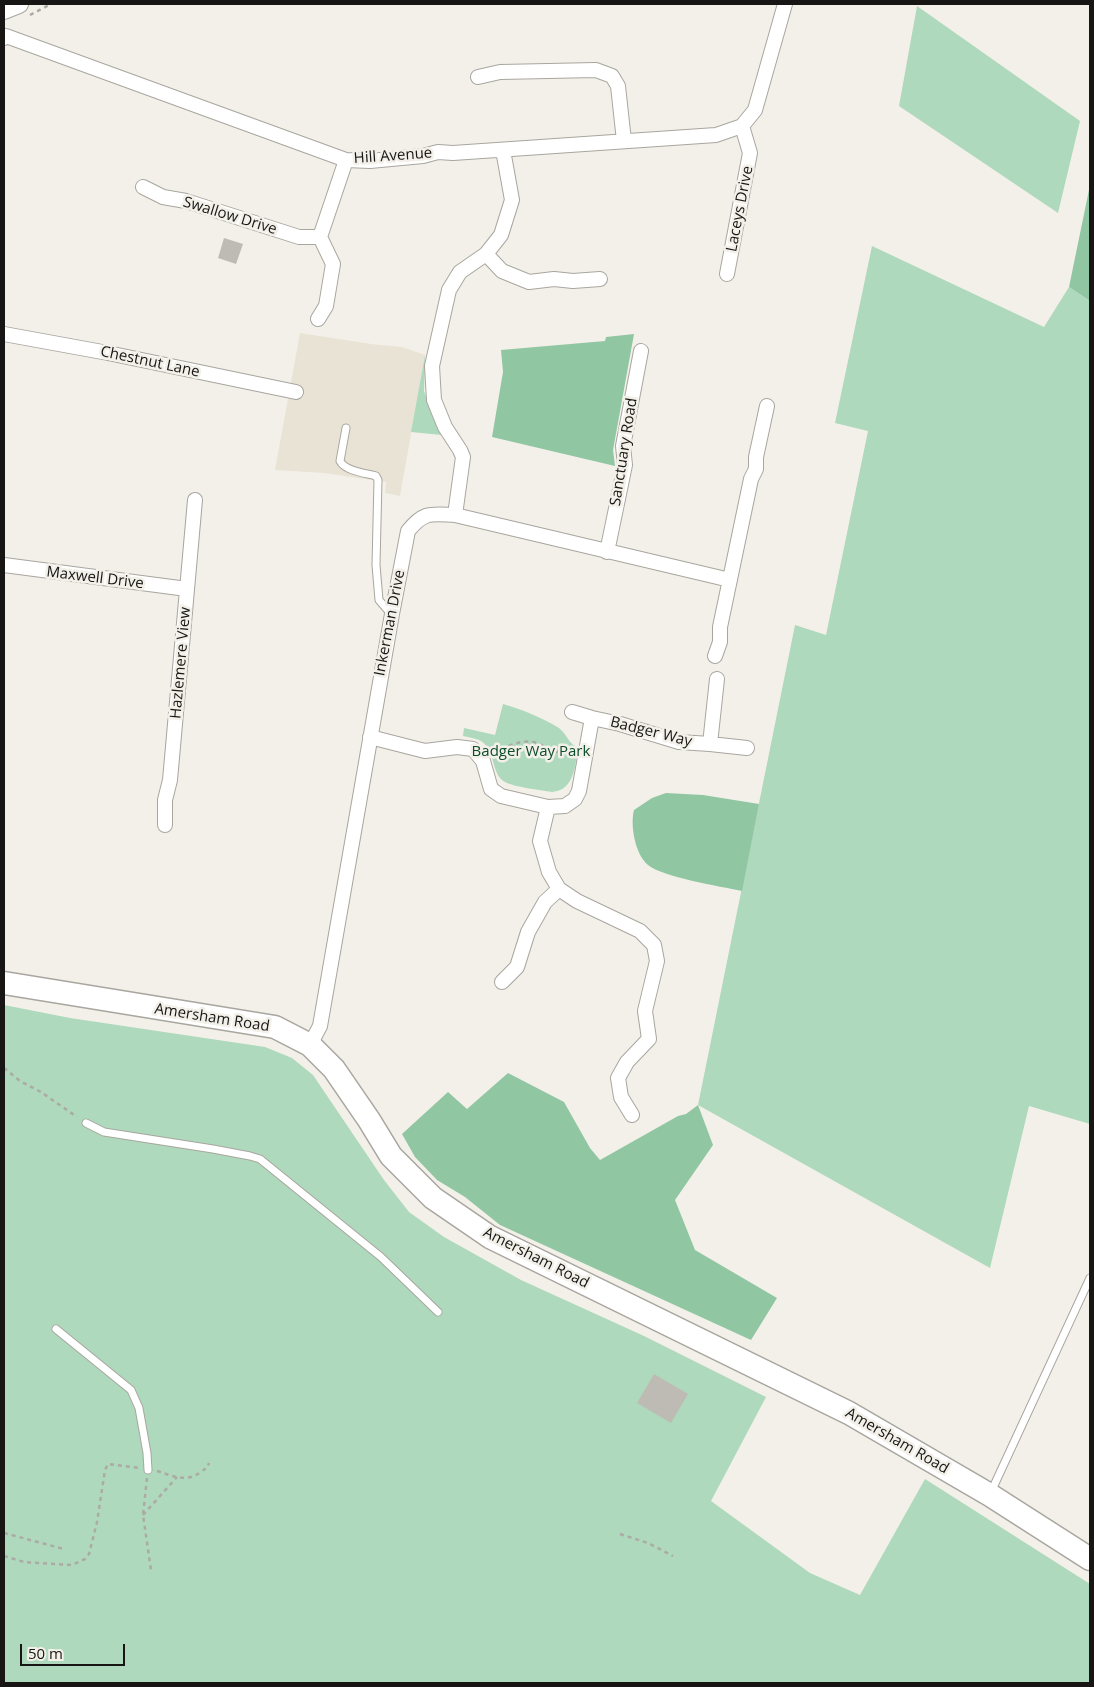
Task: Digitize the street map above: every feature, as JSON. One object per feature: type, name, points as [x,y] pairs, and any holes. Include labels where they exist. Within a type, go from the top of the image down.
[{"type":"main road","name":"Amersham Road","points":[[4,983],[275,1027],[310,1045],[334,1069],[369,1120],[390,1156],[433,1198],[490,1237],[849,1413],[990,1495],[1090,1558]]},
{"type":"street","points":[[4,10],[19,4]]},
{"type":"street","points":[[742,126],[755,110],[785,4]]},
{"type":"street","name":"Hill Avenue","points":[[4,38],[6,36],[346,160],[423,156],[438,152],[503,150],[716,135],[742,126]]},
{"type":"street","points":[[478,78],[500,72],[596,70],[612,76],[618,86],[624,141]]},
{"type":"street","name":"Laceys Drive","points":[[727,274],[750,153],[742,126]]},
{"type":"street","points":[[455,515],[462,458],[460,450],[446,427],[434,400],[432,366],[449,290],[460,272],[486,254],[501,235],[512,200],[503,150]]},
{"type":"street","points":[[318,319],[326,306],[333,264],[320,237],[346,160]]},
{"type":"street","name":"Swallow Drive","points":[[143,187],[163,197],[186,201],[299,237],[320,237]]},
{"type":"street","points":[[486,254],[502,271],[529,282],[554,279],[573,281],[600,279]]},
{"type":"street","name":"Chestnut Lane","points":[[4,334],[108,353],[296,392]]},
{"type":"street","name":"Sanctuary Road","points":[[607,552],[625,465],[623,446],[642,351]]},
{"type":"street","points":[[715,656],[720,642],[720,627],[751,479],[756,469],[756,457],[766,406]]},
{"type":"street","name":"Hazlemere View","points":[[165,825],[165,800],[170,780],[195,500]]},
{"type":"street","name":"Inkerman Drive","points":[[310,1045],[320,1026],[408,531],[417,520],[430,514],[455,515],[730,580]]},
{"type":"street","name":"Maxwell Drive","points":[[4,565],[187,589]]},
{"type":"street","name":"Badger Way","points":[[710,744],[716,679]]},
{"type":"street","name":"Badger Way","points":[[572,712],[679,742],[747,748]]},
{"type":"street","name":"Badger Way","points":[[483,761],[491,789],[501,796],[548,807],[565,806],[575,799],[579,791],[592,718]]},
{"type":"street","points":[[370,737],[424,751],[457,747],[473,749],[483,761]]},
{"type":"street","points":[[548,807],[540,841],[549,872],[560,889],[577,901],[640,931],[654,945],[657,961],[646,1011],[650,1039],[627,1062],[618,1078],[621,1097],[632,1115]]},
{"type":"street","points":[[502,982],[517,967],[528,932],[545,902],[560,889]]},
{"type":"lane","points":[[346,428],[340,460],[341,464],[348,468],[376,476],[378,480],[376,565],[379,600],[392,614]]},
{"type":"lane","points":[[86,1122],[104,1132],[213,1149],[260,1159],[381,1257],[438,1312]]},
{"type":"lane","points":[[990,1495],[1090,1278]]},
{"type":"lane","points":[[56,1329],[131,1390],[139,1408],[148,1470]]},
{"type":"path","points":[[483,761],[493,752],[514,743],[536,742],[556,752],[586,752]]},
{"type":"path","points":[[4,1068],[14,1077],[41,1092],[86,1122]]},
{"type":"path","points":[[4,1556],[24,1562],[72,1566],[79,1563],[89,1554],[97,1522],[105,1470],[108,1464],[191,1478],[207,1468],[209,1463]]},
{"type":"path","points":[[148,1470],[143,1515],[151,1570]]},
{"type":"path","points":[[143,1515],[177,1476]]},
{"type":"path","points":[[4,1533],[64,1548]]},
{"type":"path","points":[[620,1534],[648,1543],[673,1556]]},
{"type":"shaded area","points":[[300,333],[402,347],[425,355],[400,496],[385,493],[386,482],[324,473],[275,470]]},
{"type":"green space","points":[[917,6],[1080,121],[1058,213],[899,106]]},
{"type":"green space","points":[[1090,185],[1090,301],[1069,287]]},
{"type":"green space","points":[[872,246],[1044,327],[1069,287],[1090,301],[1090,1124],[1029,1106],[990,1268],[698,1105],[795,625],[826,635],[868,431],[835,423]]},
{"type":"green space","points":[[634,334],[613,450],[615,466],[492,437],[503,372],[501,350],[605,341],[606,337]]},
{"type":"green space","points":[[425,355],[424,391],[433,418],[442,435],[411,432]]},
{"type":"green space","name":"Badger Way Park","points":[[503,704],[532,714],[559,728],[572,744],[578,747],[575,769],[570,782],[565,787],[552,792],[521,787],[505,782],[497,773],[489,749],[485,744],[479,740],[463,736],[464,728],[495,735]]},
{"type":"green space","points":[[666,793],[703,795],[759,804],[742,891],[667,874],[656,870],[644,860],[637,847],[633,831],[634,810],[652,798]]},
{"type":"green space","points":[[4,1005],[70,1018],[265,1047],[292,1058],[313,1075],[384,1180],[409,1212],[444,1237],[521,1280],[644,1336],[766,1397],[711,1501],[810,1573],[860,1595],[925,1479],[1090,1584],[1090,1683],[4,1683]]},
{"type":"green space","points":[[508,1073],[564,1102],[590,1148],[600,1160],[678,1116],[686,1114],[698,1105],[713,1145],[675,1200],[695,1250],[777,1298],[751,1340],[500,1225],[465,1197],[437,1180],[415,1157],[402,1134],[448,1092],[467,1109]]},
{"type":"building","points":[[224,238],[243,244],[236,264],[218,258]]},
{"type":"building","points":[[654,1374],[688,1394],[671,1423],[637,1403]]}]
